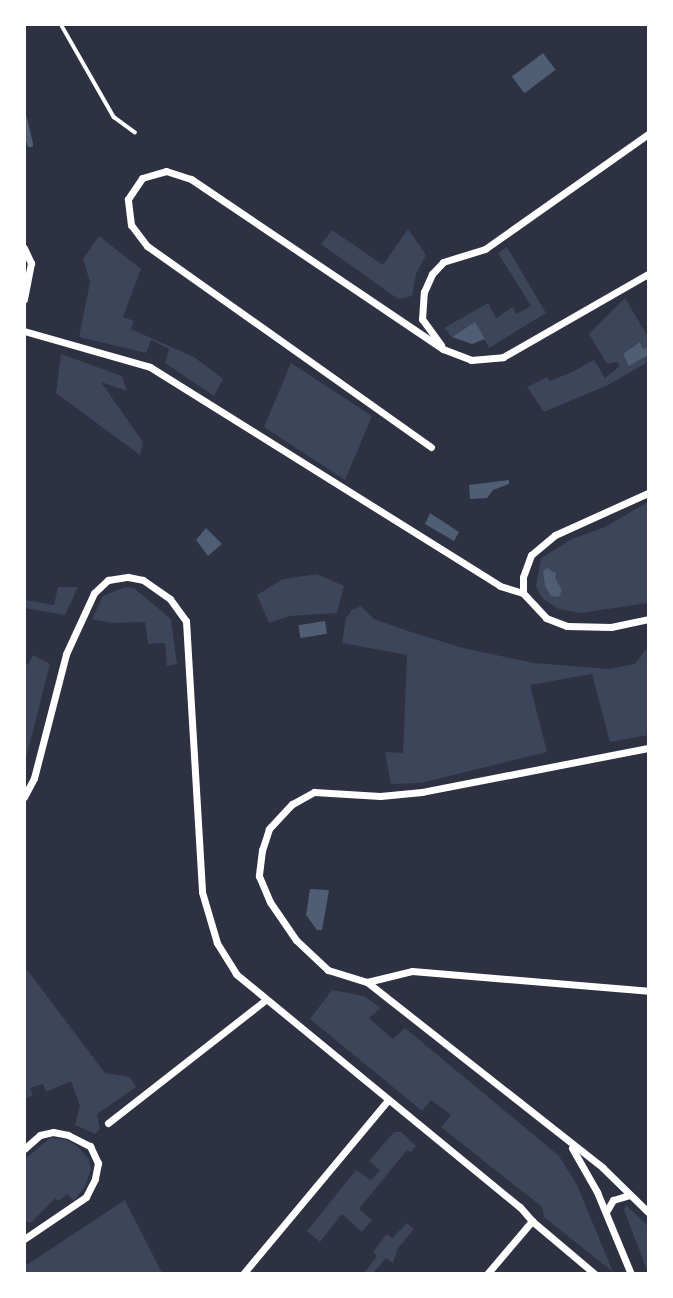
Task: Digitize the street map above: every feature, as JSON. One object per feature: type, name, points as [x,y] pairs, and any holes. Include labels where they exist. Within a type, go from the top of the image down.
[{"type":"street","points":[[443,349],[422,319],[424,292],[432,274],[443,262],[485,249],[649,134]]},
{"type":"street","points":[[430,447],[147,246],[131,225],[128,199],[142,178],[166,171],[191,179],[443,349],[471,360],[503,357],[649,274]]},
{"type":"street","points":[[24,248],[31,263],[24,299]]},
{"type":"street","points":[[24,331],[150,367],[500,586],[523,593],[546,618],[567,626],[611,627],[649,619]]},
{"type":"street","points":[[523,593],[523,577],[531,555],[555,535],[649,493]]},
{"type":"street","points":[[24,797],[34,778],[66,654],[94,593],[108,580],[128,577],[143,580],[170,599],[186,621],[202,892],[217,943],[236,974],[387,1101],[520,1207],[532,1221],[596,1273]]},
{"type":"street","points":[[649,748],[422,792],[380,796],[314,792],[292,804],[269,829],[262,850],[259,876],[270,902],[296,940],[328,970],[367,982],[603,1168],[649,1212]]},
{"type":"street","points":[[367,982],[412,971],[649,991]]},
{"type":"street","points":[[108,1124],[264,1000]]},
{"type":"street","points":[[243,1273],[387,1101]]},
{"type":"street","points":[[24,1149],[40,1135],[54,1132],[68,1135],[90,1146],[98,1163],[96,1179],[86,1197],[24,1239]]},
{"type":"street","points":[[570,1144],[588,1172],[631,1273]]},
{"type":"street","points":[[606,1212],[613,1200],[629,1195]]},
{"type":"street","points":[[487,1273],[532,1221]]},
{"type":"path","points":[[61,24],[114,117],[135,132]]},
{"type":"shaded area","points":[[543,53],[556,70],[524,93],[512,76]]},
{"type":"shaded area","points":[[408,229],[426,255],[416,274],[412,296],[398,299],[321,244],[332,230],[383,265]]},
{"type":"shaded area","points":[[99,236],[141,269],[123,317],[134,321],[131,329],[194,357],[223,379],[214,396],[165,363],[169,349],[151,340],[146,353],[79,337],[90,282],[83,259]]},
{"type":"shaded area","points":[[507,247],[546,313],[489,348],[475,323],[452,337],[444,328],[488,303],[496,318],[513,307],[516,314],[531,306],[498,253]]},
{"type":"shaded area","points":[[625,298],[648,337],[648,362],[608,385],[544,412],[527,387],[547,377],[550,381],[594,360],[605,378],[620,366],[617,362],[607,364],[589,334]]},
{"type":"shaded area","points":[[475,322],[485,339],[472,344],[452,337]]},
{"type":"shaded area","points":[[640,342],[643,349],[648,347],[648,355],[629,366],[623,354]]},
{"type":"shaded area","points":[[61,354],[122,376],[127,391],[101,382],[143,442],[140,455],[56,393]]},
{"type":"shaded area","points":[[291,363],[372,416],[345,480],[264,427]]},
{"type":"shaded area","points":[[509,480],[509,484],[493,490],[487,498],[470,499],[469,485]]},
{"type":"shaded area","points":[[648,502],[648,603],[581,613],[559,609],[542,598],[536,586],[541,558],[574,538],[605,527]]},
{"type":"shaded area","points":[[430,513],[459,532],[454,541],[425,524]]},
{"type":"shaded area","points":[[206,528],[222,544],[208,556],[196,540]]},
{"type":"shaded area","points":[[547,568],[556,573],[555,578],[562,590],[559,597],[551,596],[545,586],[543,571]]},
{"type":"shaded area","points":[[317,574],[344,586],[337,613],[289,616],[269,623],[257,595],[283,579]]},
{"type":"shaded area","points":[[58,587],[78,587],[65,615],[25,608],[25,600],[54,605]]},
{"type":"shaded area","points":[[125,587],[134,588],[171,619],[177,664],[167,666],[165,643],[148,644],[145,622],[112,623],[92,619],[103,596]]},
{"type":"shaded area","points":[[361,606],[374,619],[408,631],[463,648],[534,663],[608,669],[635,664],[648,647],[648,735],[610,742],[592,674],[530,685],[547,752],[421,783],[391,784],[385,752],[403,753],[407,655],[342,643],[346,618],[352,610]]},
{"type":"shaded area","points":[[325,621],[327,634],[300,638],[298,625]]},
{"type":"shaded area","points":[[33,655],[50,664],[25,762],[25,663],[28,665]]},
{"type":"shaded area","points":[[310,889],[329,890],[322,930],[317,930],[306,915]]},
{"type":"shaded area","points":[[25,967],[105,1073],[130,1077],[136,1087],[97,1114],[100,1129],[95,1134],[75,1125],[80,1106],[71,1081],[46,1092],[43,1084],[30,1088],[33,1095],[25,1099]]},
{"type":"shaded area","points":[[332,990],[364,996],[381,1008],[369,1018],[393,1039],[405,1028],[559,1156],[577,1185],[613,1272],[544,1217],[542,1207],[441,1127],[451,1115],[431,1100],[422,1111],[310,1019]]},
{"type":"shaded area","points":[[394,1132],[401,1132],[416,1146],[411,1152],[407,1150],[359,1209],[372,1220],[362,1232],[342,1214],[320,1242],[307,1231],[356,1170],[371,1180],[380,1170],[369,1161]]},
{"type":"shaded area","points":[[50,1138],[65,1139],[77,1146],[89,1159],[91,1169],[85,1186],[74,1201],[67,1194],[59,1201],[55,1198],[31,1223],[25,1221],[25,1159]]},
{"type":"shaded area","points":[[125,1200],[162,1273],[25,1273],[25,1266]]},
{"type":"shaded area","points":[[626,1205],[648,1226],[648,1273],[624,1210]]},
{"type":"shaded area","points":[[407,1223],[414,1229],[398,1248],[393,1263],[386,1258],[373,1273],[364,1273],[377,1256],[373,1252],[387,1234],[392,1238]]},
{"type":"waterway","points":[[24,118],[30,144]]}]
